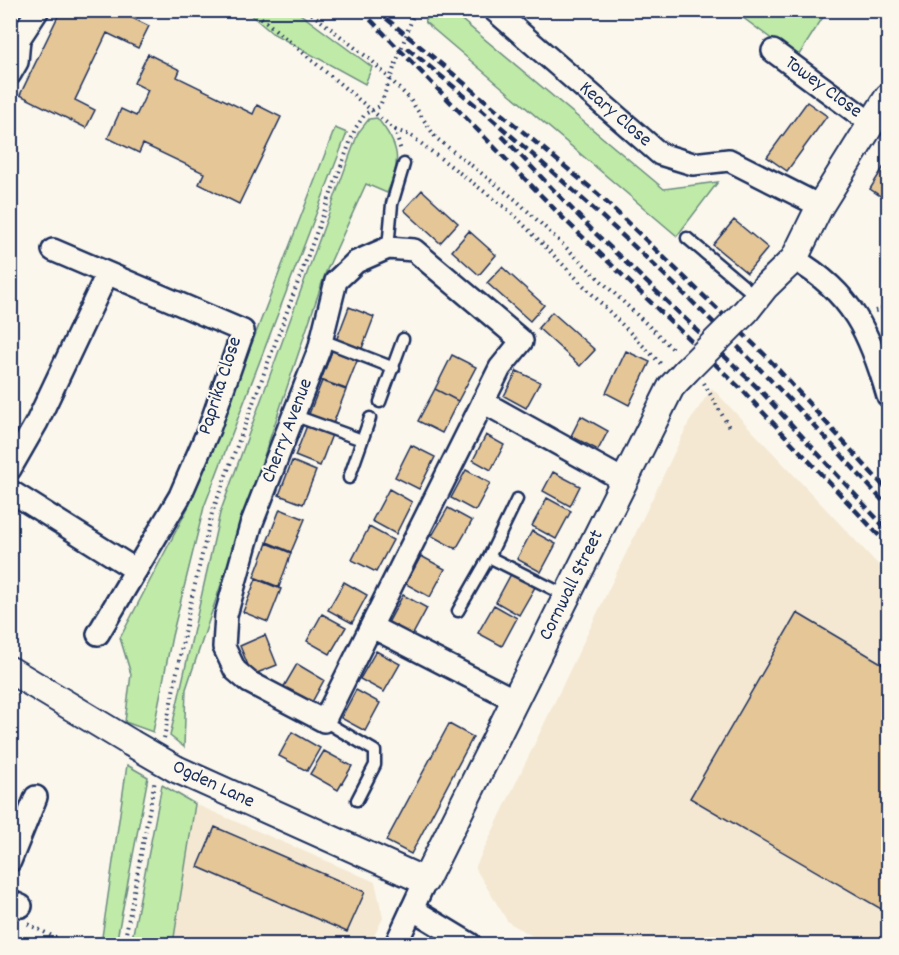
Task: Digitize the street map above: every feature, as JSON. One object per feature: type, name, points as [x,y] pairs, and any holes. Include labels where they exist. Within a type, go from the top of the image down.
[{"type":"street","points":[[10,74],[17,62],[15,37],[38,10]]},
{"type":"street","name":"Keary Close","points":[[494,10],[660,154],[693,164],[729,160],[820,207]]},
{"type":"street","name":"Towey Close","points":[[773,51],[872,124]]},
{"type":"street","name":"Cornwall Street","points":[[396,945],[425,881],[671,387],[687,373],[794,259],[820,207],[888,97]]},
{"type":"street","points":[[324,721],[500,368],[522,341],[414,250],[388,248]]},
{"type":"street","name":"Cherry Avenue","points":[[324,721],[249,682],[236,670],[224,647],[226,615],[251,525],[322,340],[336,281],[356,262],[388,248]]},
{"type":"street","name":"Paprika Close","points":[[53,250],[243,331],[209,429],[180,496],[98,634]]},
{"type":"street","points":[[794,259],[816,272],[842,294],[857,315],[876,352],[888,396]]},
{"type":"street","points":[[10,469],[37,422],[107,274]]},
{"type":"street","points":[[483,402],[625,481]]},
{"type":"street","points":[[10,491],[136,570]]},
{"type":"street","points":[[372,627],[515,700]]},
{"type":"street","name":"Ogden Lane","points":[[10,670],[176,769],[425,881]]},
{"type":"street","points":[[10,861],[36,798]]},
{"type":"street","points":[[412,909],[470,945]]},
{"type":"lane","points":[[388,248],[392,204],[404,164]]},
{"type":"lane","points":[[687,237],[752,304]]},
{"type":"lane","points":[[380,402],[403,339]]},
{"type":"lane","points":[[322,340],[393,368]]},
{"type":"lane","points":[[293,415],[362,440]]},
{"type":"lane","points":[[349,478],[370,418]]},
{"type":"lane","points":[[458,611],[489,557],[517,499]]},
{"type":"lane","points":[[489,557],[567,596]]},
{"type":"lane","points":[[324,721],[375,751],[375,765],[357,800]]},
{"type":"path","points":[[177,10],[190,15],[202,10]]},
{"type":"path","points":[[252,10],[396,130],[410,135],[511,212],[687,373]]},
{"type":"path","points":[[307,10],[372,61],[409,98],[436,138],[516,200],[687,373],[729,427]]},
{"type":"path","points":[[165,729],[190,605],[212,513],[355,129],[365,114],[375,111],[383,98],[414,10]]},
{"type":"path","points":[[396,130],[404,164]]},
{"type":"path","points":[[124,945],[155,783]]},
{"type":"path","points":[[16,904],[17,918],[68,945]]},
{"type":"shaded area","points":[[712,388],[888,575],[888,944],[546,944],[508,922],[475,868],[688,424]]},
{"type":"shaded area","points":[[195,804],[375,882],[383,918],[370,944],[173,944]]},
{"type":"green space","points":[[428,10],[451,11],[664,189],[718,182],[677,236],[425,22]]},
{"type":"green space","points":[[246,11],[296,11],[372,67],[365,84],[272,33]]},
{"type":"green space","points":[[734,11],[827,11],[797,58]]},
{"type":"green space","points":[[377,118],[390,137],[396,154],[392,182],[387,193],[366,184],[325,274],[186,689],[184,747],[170,736],[220,513],[358,133],[369,119]]},
{"type":"green space","points":[[335,128],[347,133],[204,507],[172,636],[153,732],[125,722],[131,674],[120,638],[190,504]]},
{"type":"green space","points":[[127,765],[148,777],[116,944],[101,944]]},
{"type":"green space","points":[[162,785],[195,804],[173,944],[131,944]]},
{"type":"building","points":[[61,10],[116,10],[149,26],[138,48],[107,33],[75,100],[95,110],[86,128],[20,95]]},
{"type":"building","points":[[148,54],[180,70],[177,77],[253,114],[257,105],[281,117],[239,204],[199,184],[204,173],[143,144],[139,153],[108,138],[121,109],[136,116],[148,90],[134,83]]},
{"type":"building","points":[[807,102],[827,116],[787,171],[767,157]]},
{"type":"building","points":[[888,160],[888,201],[870,189]]},
{"type":"building","points":[[422,190],[458,223],[440,243],[404,210]]},
{"type":"building","points":[[734,220],[768,248],[747,273],[713,245]]},
{"type":"building","points":[[469,231],[496,255],[479,275],[452,251]]},
{"type":"building","points":[[502,267],[544,305],[530,321],[487,283]]},
{"type":"building","points":[[349,307],[374,317],[361,351],[336,341]]},
{"type":"building","points":[[552,312],[595,350],[580,366],[538,328]]},
{"type":"building","points":[[334,346],[359,356],[346,389],[321,380]]},
{"type":"building","points":[[626,351],[650,362],[629,405],[606,393]]},
{"type":"building","points":[[452,355],[476,367],[458,401],[435,389]]},
{"type":"building","points":[[517,371],[540,382],[526,408],[504,396]]},
{"type":"building","points":[[322,381],[346,390],[333,424],[309,414]]},
{"type":"building","points":[[435,389],[458,401],[442,433],[418,421]]},
{"type":"building","points":[[581,416],[608,431],[598,450],[571,436]]},
{"type":"building","points":[[308,423],[333,432],[320,466],[295,456]]},
{"type":"building","points":[[486,435],[504,445],[491,470],[473,460]]},
{"type":"building","points":[[411,445],[435,457],[419,489],[395,477]]},
{"type":"building","points":[[292,461],[316,471],[303,504],[279,495]]},
{"type":"building","points":[[466,470],[490,483],[475,511],[451,498]]},
{"type":"building","points":[[553,472],[580,486],[570,506],[543,491]]},
{"type":"building","points":[[389,489],[412,502],[396,534],[372,521]]},
{"type":"building","points":[[547,498],[571,511],[556,539],[532,526]]},
{"type":"building","points":[[448,508],[472,521],[456,549],[432,536]]},
{"type":"building","points":[[280,509],[305,519],[291,552],[267,542]]},
{"type":"building","points":[[369,527],[393,540],[376,572],[352,560]]},
{"type":"building","points":[[532,531],[556,544],[541,572],[517,559]]},
{"type":"building","points":[[267,543],[291,553],[279,587],[254,577]]},
{"type":"building","points":[[421,556],[445,569],[430,597],[406,584]]},
{"type":"building","points":[[511,574],[535,587],[519,615],[496,602]]},
{"type":"building","points":[[256,579],[281,589],[268,622],[243,612]]},
{"type":"building","points":[[344,582],[367,595],[352,623],[328,610]]},
{"type":"building","points":[[403,595],[427,608],[412,636],[388,623]]},
{"type":"building","points":[[494,605],[517,618],[502,646],[478,633]]},
{"type":"building","points":[[797,613],[888,667],[888,913],[690,798]]},
{"type":"building","points":[[322,614],[346,627],[330,654],[307,641]]},
{"type":"building","points":[[265,635],[277,665],[252,675],[240,646]]},
{"type":"building","points":[[376,651],[400,664],[384,692],[360,679]]},
{"type":"building","points":[[297,664],[324,680],[311,704],[283,688]]},
{"type":"building","points":[[356,690],[380,703],[365,731],[341,718]]},
{"type":"building","points":[[449,724],[473,737],[411,854],[386,841]]},
{"type":"building","points":[[292,732],[320,748],[307,771],[279,756]]},
{"type":"building","points":[[324,751],[352,766],[338,790],[310,774]]},
{"type":"building","points":[[215,827],[365,892],[347,932],[198,867]]},
{"type":"railway","points":[[361,10],[565,220],[743,391],[888,545]]},
{"type":"railway","points":[[376,10],[598,194],[766,356],[888,491]]},
{"type":"railway","points":[[407,48],[534,156],[657,268],[775,385],[888,507]]},
{"type":"railway","points":[[502,136],[595,233],[761,391],[888,531]]}]
